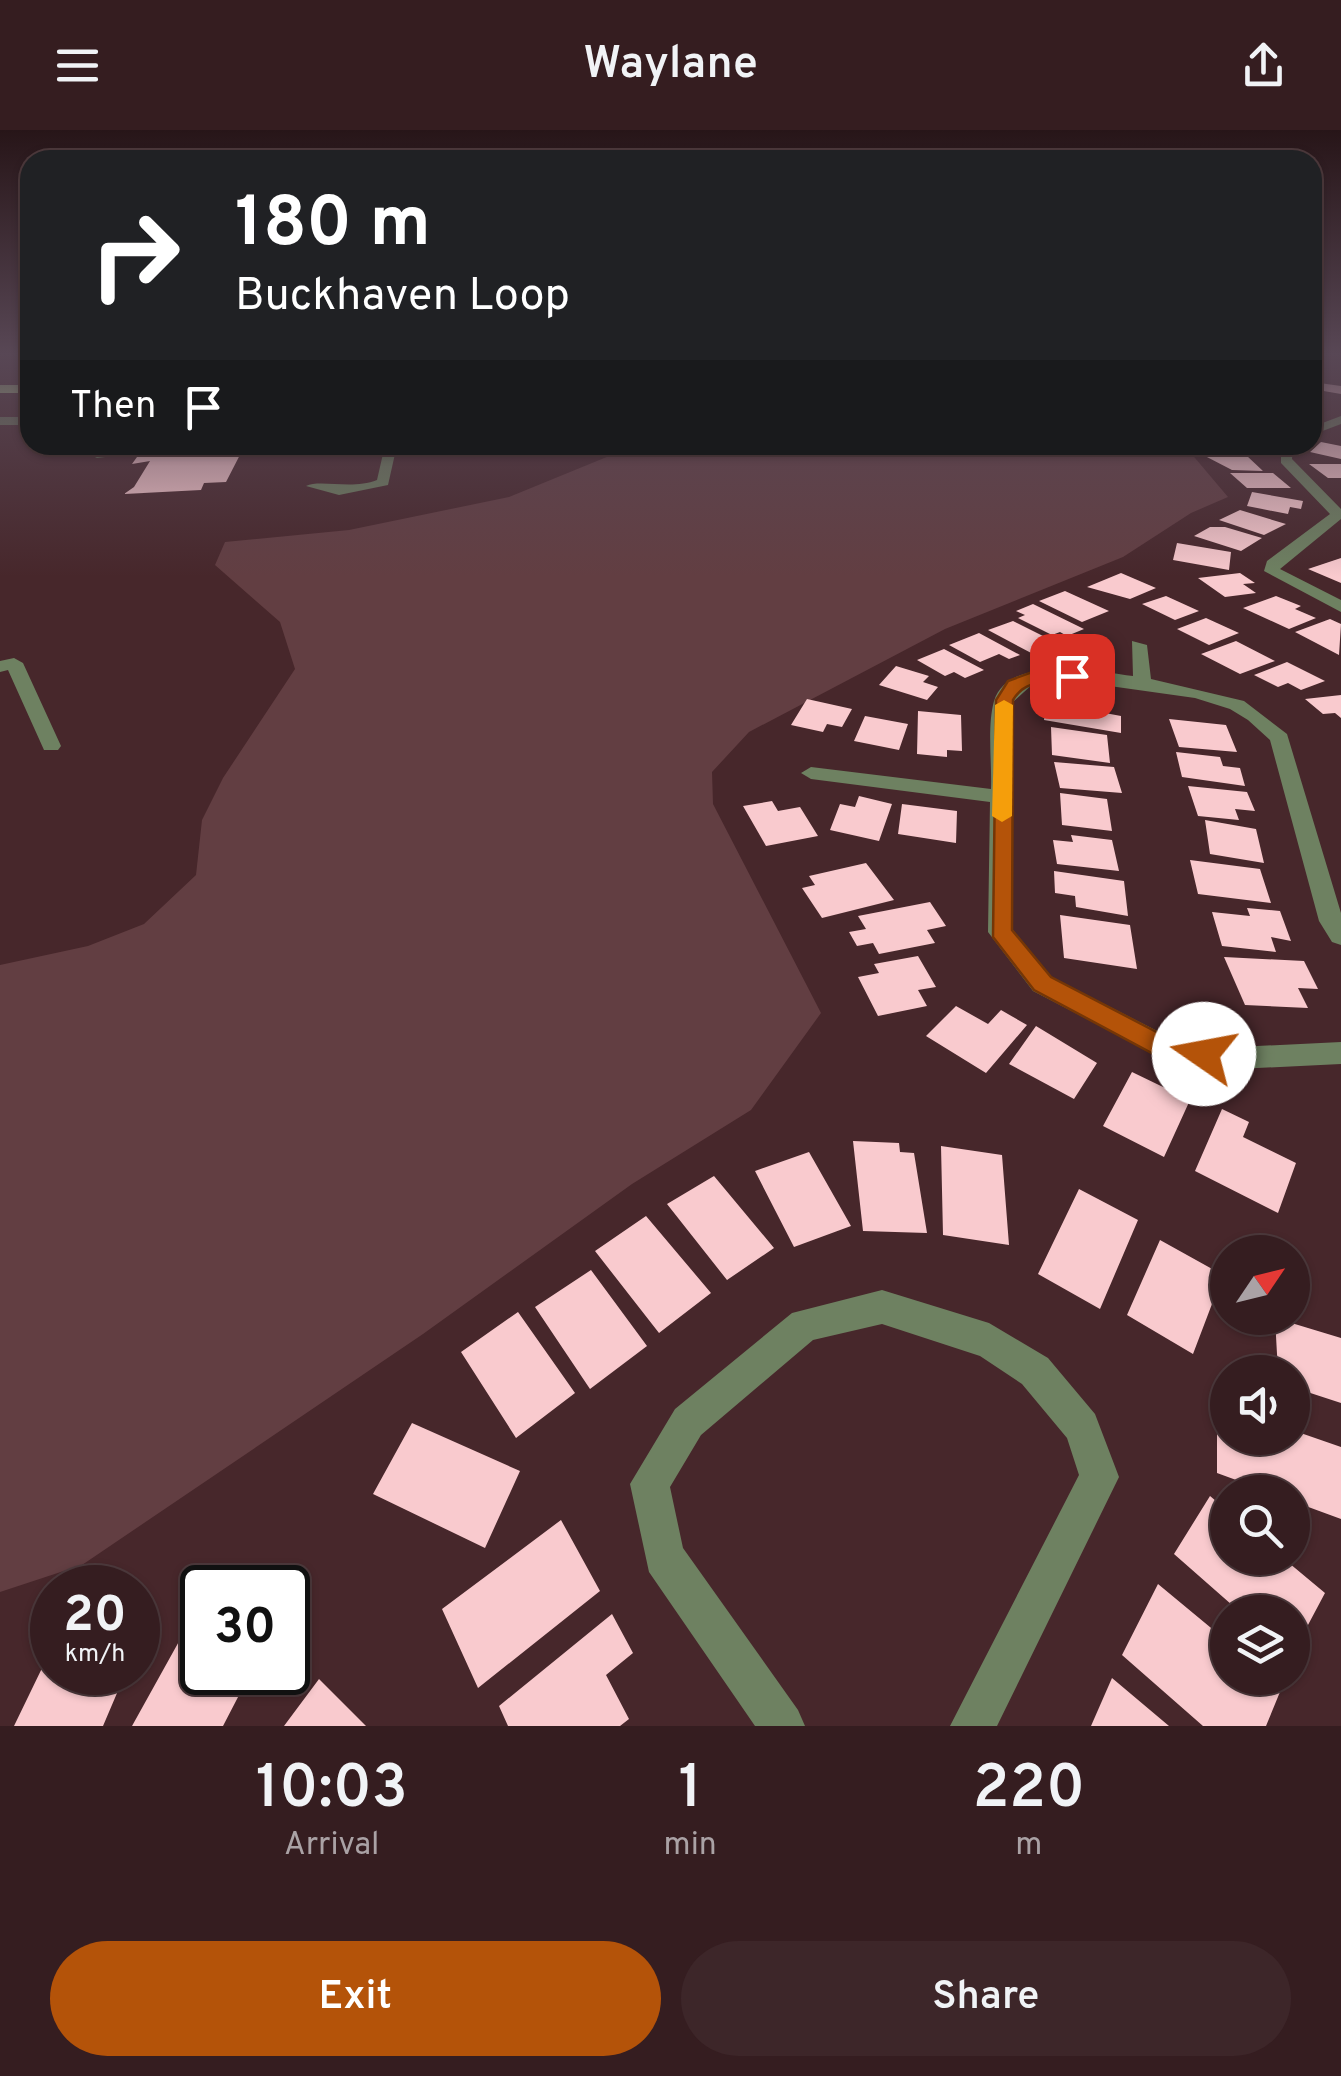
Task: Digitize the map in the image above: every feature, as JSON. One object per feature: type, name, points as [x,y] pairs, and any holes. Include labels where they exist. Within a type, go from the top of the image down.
[{"type":"street","points":[[313,486],[338,490],[378,486],[383,482],[388,455]]},
{"type":"street","points":[[1286,455],[1286,460],[1340,514],[1273,564],[1272,571],[1341,607]]},
{"type":"street","points":[[1138,645],[1143,685]]},
{"type":"street","points":[[0,667],[14,663],[50,746]]},
{"type":"street","points":[[1341,936],[1331,921],[1280,738],[1238,706],[1201,694],[1072,676],[1035,676],[1014,685],[1004,700],[1001,932],[1042,984],[1170,1051],[1237,1058],[1341,1053]]},
{"type":"street","points":[[811,773],[1003,797]]},
{"type":"street","points":[[782,1726],[664,1557],[650,1484],[688,1422],[804,1325],[882,1308],[990,1341],[1035,1371],[1082,1427],[1099,1477],[972,1726]]},
{"type":"shaded area","points":[[612,455],[1192,455],[1228,497],[1191,513],[1123,557],[945,629],[749,732],[712,772],[713,804],[821,1013],[751,1110],[632,1184],[423,1334],[82,1565],[30,1565],[30,1582],[0,1592],[0,965],[88,946],[144,924],[196,875],[202,820],[223,778],[295,669],[280,622],[215,565],[225,542],[349,530],[509,497]]},
{"type":"building","points":[[1322,442],[1341,446],[1341,459],[1322,455]]},
{"type":"building","points":[[240,455],[226,482],[204,483],[201,490],[124,494],[134,487],[150,461],[132,464],[137,457]]},
{"type":"building","points":[[1205,456],[1247,456],[1263,471],[1232,470]]},
{"type":"building","points":[[1309,464],[1341,464],[1341,478],[1328,478]]},
{"type":"building","points":[[1230,473],[1273,473],[1291,488],[1247,488]]},
{"type":"building","points":[[1252,492],[1303,501],[1301,509],[1290,507],[1288,514],[1247,506]]},
{"type":"building","points":[[1240,510],[1286,524],[1264,535],[1219,520]]},
{"type":"building","points":[[1210,527],[1225,527],[1262,538],[1241,551],[1194,536]]},
{"type":"building","points":[[1177,543],[1231,552],[1229,570],[1173,560]]},
{"type":"building","points":[[1341,558],[1341,583],[1308,569]]},
{"type":"building","points":[[1121,573],[1156,588],[1130,599],[1087,587]]},
{"type":"building","points":[[1240,573],[1255,583],[1243,584],[1256,593],[1225,597],[1198,578]]},
{"type":"building","points":[[1065,591],[1109,611],[1082,622],[1039,601]]},
{"type":"building","points":[[1166,596],[1199,611],[1175,620],[1142,604]]},
{"type":"building","points":[[1276,596],[1301,606],[1295,609],[1316,618],[1289,629],[1243,608]]},
{"type":"building","points":[[1033,604],[1084,629],[1067,636],[1060,632],[1052,635],[1018,618],[1025,615],[1016,611]]},
{"type":"building","points":[[1206,618],[1239,633],[1209,645],[1177,629]]},
{"type":"building","points":[[1330,619],[1341,624],[1339,655],[1295,632]]},
{"type":"building","points":[[1013,621],[1049,639],[1040,643],[1051,649],[1035,655],[988,630]]},
{"type":"building","points":[[979,633],[1020,655],[1009,659],[999,654],[980,662],[949,645]]},
{"type":"building","points":[[1236,641],[1275,661],[1240,674],[1201,654]]},
{"type":"building","points":[[944,649],[984,670],[965,678],[954,672],[945,676],[917,660]]},
{"type":"building","points":[[1287,662],[1325,681],[1301,690],[1288,683],[1278,687],[1254,675]]},
{"type":"building","points":[[896,666],[929,676],[923,682],[938,687],[927,700],[879,685]]},
{"type":"building","points":[[1341,695],[1341,718],[1335,713],[1323,714],[1305,699]]},
{"type":"building","points":[[807,699],[852,709],[842,727],[827,724],[823,732],[791,725]]},
{"type":"building","points":[[1064,700],[1105,707],[1105,713],[1121,716],[1121,733],[1044,720],[1047,703],[1064,706]]},
{"type":"building","points":[[918,711],[961,715],[962,751],[947,750],[947,757],[917,754]]},
{"type":"building","points":[[865,716],[908,724],[899,750],[854,741]]},
{"type":"building","points":[[1169,719],[1226,725],[1237,752],[1179,747]]},
{"type":"building","points":[[1051,727],[1107,735],[1110,763],[1052,755]]},
{"type":"building","points":[[1176,752],[1220,757],[1223,766],[1240,768],[1245,786],[1182,777]]},
{"type":"building","points":[[1054,762],[1114,767],[1122,793],[1060,788]]},
{"type":"building","points":[[1188,786],[1247,792],[1255,811],[1235,809],[1239,820],[1198,816]]},
{"type":"building","points":[[1060,793],[1107,799],[1112,831],[1062,825]]},
{"type":"building","points":[[859,796],[892,804],[879,841],[830,830],[840,804],[855,807]]},
{"type":"building","points":[[772,801],[778,811],[800,807],[818,836],[766,846],[743,806]]},
{"type":"building","points":[[902,804],[957,811],[956,843],[898,834]]},
{"type":"building","points":[[1205,820],[1256,829],[1264,863],[1210,854]]},
{"type":"building","points":[[1071,835],[1112,840],[1119,871],[1057,864],[1053,840],[1073,842]]},
{"type":"building","points":[[1190,860],[1260,869],[1271,903],[1198,894]]},
{"type":"building","points":[[866,863],[894,900],[822,918],[802,888],[815,885],[809,876]]},
{"type":"building","points":[[1054,871],[1124,881],[1128,916],[1076,907],[1075,896],[1055,893]]},
{"type":"building","points":[[930,902],[946,926],[927,930],[935,943],[879,954],[873,943],[857,946],[849,932],[866,929],[858,916]]},
{"type":"building","points":[[1247,908],[1280,911],[1291,941],[1271,937],[1276,952],[1222,946],[1212,912],[1250,916]]},
{"type":"building","points":[[1060,915],[1130,925],[1137,969],[1064,958]]},
{"type":"building","points":[[918,956],[936,987],[918,990],[927,1006],[878,1016],[858,977],[879,973],[874,964]]},
{"type":"building","points":[[1224,957],[1304,961],[1318,989],[1298,988],[1308,1008],[1245,1005]]},
{"type":"building","points":[[956,1006],[988,1024],[1001,1010],[1027,1025],[986,1073],[926,1036]]},
{"type":"building","points":[[1036,1026],[1097,1063],[1074,1099],[1009,1064]]},
{"type":"building","points":[[1132,1072],[1190,1100],[1164,1157],[1103,1126]]},
{"type":"building","points":[[1222,1109],[1249,1122],[1243,1137],[1296,1163],[1278,1213],[1195,1171]]},
{"type":"building","points":[[853,1141],[899,1143],[900,1152],[914,1153],[927,1233],[863,1231]]},
{"type":"building","points":[[941,1146],[1002,1155],[1009,1245],[943,1235]]},
{"type":"building","points":[[809,1152],[851,1226],[794,1247],[755,1171]]},
{"type":"building","points":[[714,1176],[774,1248],[727,1280],[667,1204]]},
{"type":"building","points":[[1079,1189],[1138,1220],[1100,1309],[1038,1274]]},
{"type":"building","points":[[646,1216],[711,1293],[659,1333],[595,1251]]},
{"type":"building","points":[[1160,1240],[1210,1268],[1210,1309],[1193,1354],[1127,1315]]},
{"type":"building","points":[[591,1270],[647,1346],[590,1389],[535,1307]]},
{"type":"building","points":[[518,1312],[575,1393],[516,1438],[461,1352]]},
{"type":"building","points":[[1310,1329],[1341,1338],[1341,1403],[1310,1393],[1310,1355],[1277,1355],[1276,1335],[1310,1335]]},
{"type":"building","points":[[412,1423],[520,1471],[485,1548],[373,1494]]},
{"type":"building","points":[[1310,1436],[1341,1447],[1341,1519],[1310,1508],[1310,1475],[1217,1473],[1217,1455],[1310,1455]]},
{"type":"building","points":[[1210,1496],[1210,1575],[1303,1575],[1325,1593],[1310,1621],[1310,1595],[1221,1595],[1174,1554]]},
{"type":"building","points":[[561,1520],[600,1591],[478,1688],[442,1609]]},
{"type":"building","points":[[1158,1584],[1210,1627],[1210,1695],[1279,1695],[1266,1726],[1203,1726],[1122,1655]]},
{"type":"building","points":[[612,1614],[633,1653],[606,1675],[629,1719],[620,1726],[508,1726],[499,1706]]},
{"type":"building","points":[[180,1640],[180,1695],[239,1695],[223,1726],[132,1726],[149,1695],[160,1695],[160,1676]]},
{"type":"building","points":[[1112,1678],[1169,1726],[1091,1726]]},
{"type":"building","points":[[319,1679],[366,1726],[284,1726]]},
{"type":"building","points":[[30,1693],[116,1695],[103,1726],[14,1726]]},
{"type":"slow traffic","points":[[1002,816],[1004,705]]},
{"type":"route","points":[[1072,676],[1035,676],[1014,685],[1004,700],[998,901],[1001,932],[1042,984],[1100,1018],[1170,1051],[1204,1054]]}]
